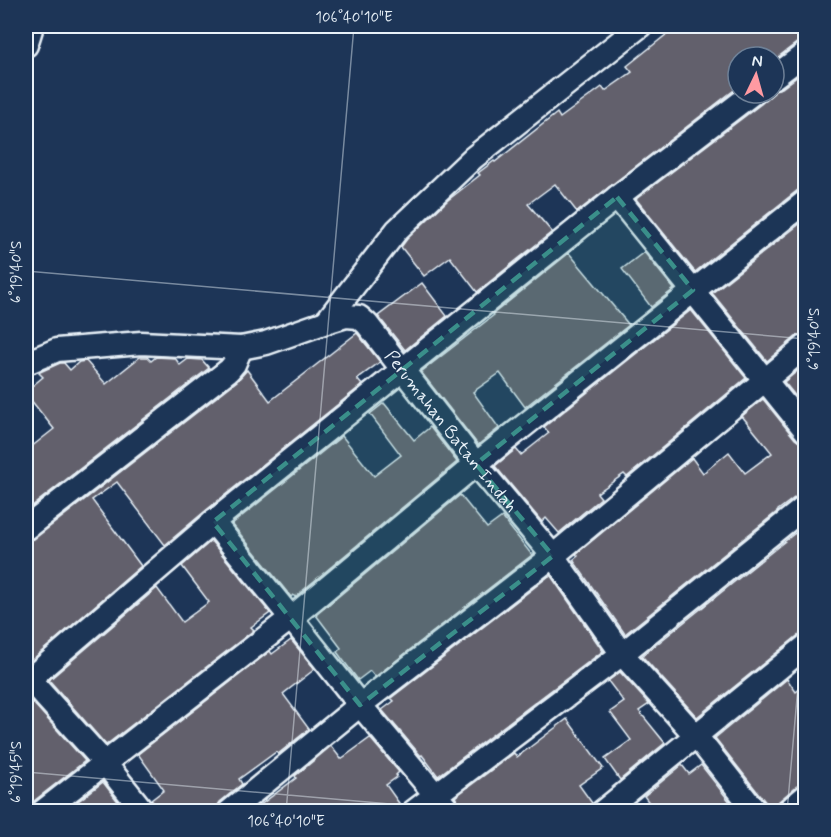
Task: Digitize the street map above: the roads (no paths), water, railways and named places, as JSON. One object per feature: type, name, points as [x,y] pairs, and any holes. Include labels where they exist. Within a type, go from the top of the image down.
[{"type":"street","points":[[26,45],[32,26]]},
{"type":"street","points":[[326,322],[397,230],[473,158],[640,26]]},
{"type":"street","points":[[786,68],[806,53]]},
{"type":"street","points":[[144,812],[104,762],[27,681],[213,522],[617,197],[737,105]]},
{"type":"street","points":[[617,197],[806,431]]},
{"type":"street","points":[[42,812],[291,618],[476,464],[806,201]]},
{"type":"street","name":"Perumahan Batan Indah","points":[[26,363],[57,350],[141,343],[241,348],[266,343],[346,316],[359,316],[476,464],[553,555],[622,654],[696,736],[756,812]]},
{"type":"street","points":[[230,812],[360,705],[553,555],[806,346]]},
{"type":"street","points":[[26,528],[229,370],[241,348]]},
{"type":"street","points":[[413,812],[622,654],[806,506]]},
{"type":"street","points":[[213,522],[360,705],[450,812]]},
{"type":"street","points":[[602,812],[806,646]]},
{"type":"street","points":[[787,812],[806,796]]}]
